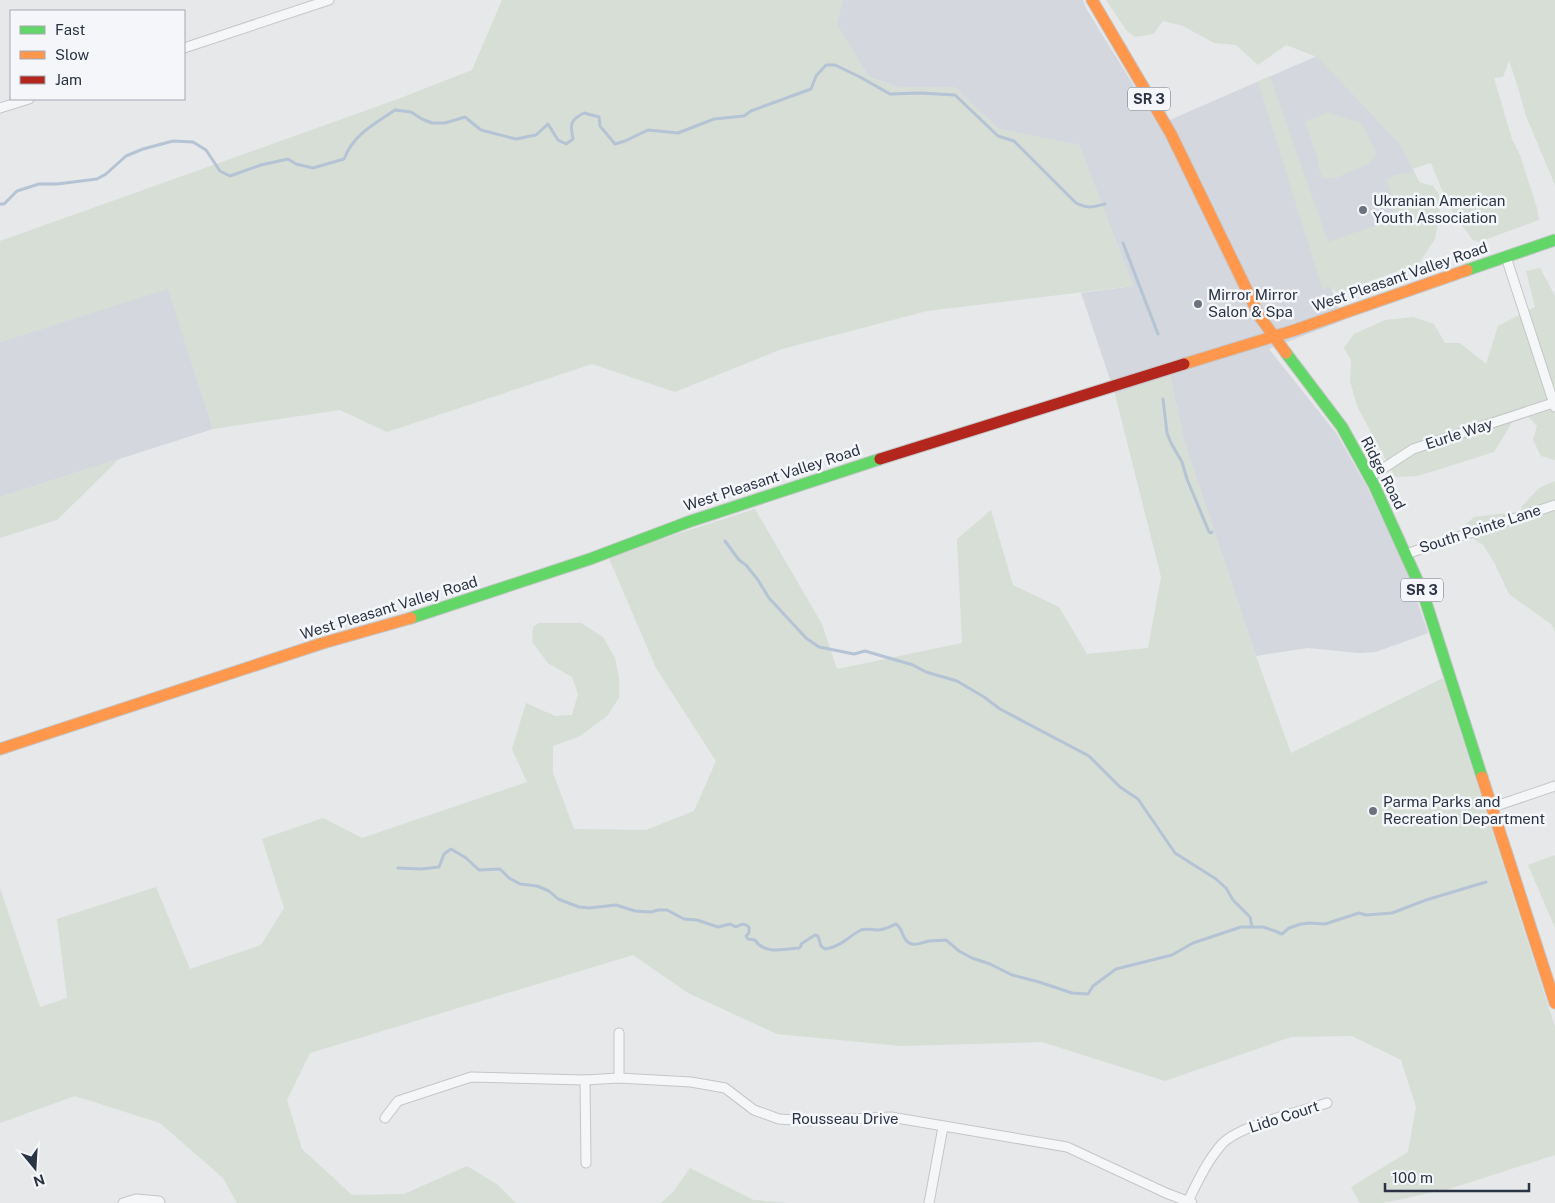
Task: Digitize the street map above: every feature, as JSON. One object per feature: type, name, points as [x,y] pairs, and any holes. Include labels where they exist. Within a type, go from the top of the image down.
[{"type":"main road","name":"Ridge Road","points":[[1092,0],[1170,134],[1260,317],[1272,336],[1342,427],[1370,477],[1406,554],[1423,593],[1555,1003]]},
{"type":"main road","name":"West Pleasant Valley Road","points":[[0,749],[322,643],[422,615],[590,559],[688,522],[909,449],[1272,336],[1555,240]]},
{"type":"street","points":[[185,48],[329,0]]},
{"type":"street","points":[[0,108],[26,100]]},
{"type":"street","points":[[1506,257],[1554,405]]},
{"type":"street","name":"Eurle Way","points":[[1370,477],[1417,447],[1554,405]]},
{"type":"street","name":"South Pointe Lane","points":[[1406,554],[1555,504]]},
{"type":"street","points":[[1493,807],[1555,786]]},
{"type":"street","points":[[619,1033],[619,1078]]},
{"type":"street","name":"Rousseau Drive","points":[[385,1118],[398,1101],[471,1078],[585,1080],[619,1078],[691,1082],[725,1088],[754,1110],[779,1119],[809,1121],[891,1117],[1067,1147],[1166,1194],[1190,1202]]},
{"type":"street","points":[[585,1080],[586,1164]]},
{"type":"street","name":"Lido Court","points":[[1190,1202],[1206,1166],[1223,1143],[1243,1129],[1326,1103]]},
{"type":"street","points":[[929,1203],[943,1127]]},
{"type":"street","points":[[1161,1203],[1166,1194]]},
{"type":"street","points":[[123,1203],[136,1199],[159,1201],[160,1203]]},
{"type":"shaded area","points":[[502,0],[843,0],[836,24],[869,77],[897,87],[954,87],[999,129],[1079,145],[1133,286],[927,311],[782,349],[675,392],[592,364],[387,432],[340,410],[213,429],[168,289],[0,342],[0,241],[398,99],[472,70]]},
{"type":"shaded area","points":[[843,0],[1083,0],[1086,8],[1158,125],[1317,56],[1401,145],[1432,208],[1319,251],[1342,321],[1269,349],[1336,433],[1366,485],[1407,571],[1428,633],[1376,652],[1359,653],[1308,648],[1256,656],[1184,441],[1170,376],[1115,394],[1081,293],[1133,286],[1079,145],[999,129],[954,87],[897,87],[869,77],[836,24]]},
{"type":"shaded area","points":[[1106,0],[1555,0],[1555,185],[1526,116],[1509,61],[1503,77],[1494,78],[1512,139],[1520,155],[1537,208],[1539,220],[1479,242],[1473,240],[1454,215],[1431,163],[1412,169],[1401,145],[1317,57],[1286,45],[1258,65],[1236,45],[1214,43],[1183,26],[1163,21],[1153,34],[1135,37],[1126,30]]},
{"type":"shaded area","points":[[1270,76],[1328,242],[1383,223],[1394,211],[1394,200],[1386,180],[1395,175],[1414,172],[1419,182],[1433,186],[1439,194],[1440,214],[1435,239],[1419,263],[1338,293],[1328,286],[1323,291],[1258,82]]},
{"type":"shaded area","points":[[1327,112],[1358,121],[1363,125],[1376,153],[1375,158],[1368,164],[1336,178],[1322,178],[1318,159],[1305,122]]},
{"type":"shaded area","points":[[1540,268],[1555,296],[1555,460],[1541,456],[1533,440],[1537,426],[1529,417],[1513,421],[1494,452],[1418,476],[1395,477],[1357,406],[1350,381],[1351,360],[1344,348],[1354,334],[1385,320],[1413,317],[1434,324],[1445,343],[1460,343],[1486,364],[1498,326],[1535,307],[1526,271]]},
{"type":"shaded area","points":[[168,288],[213,429],[0,497],[0,342]]},
{"type":"shaded area","points":[[1170,376],[1184,441],[1256,656],[1291,753],[1443,678],[1555,1027],[1555,1155],[1449,1189],[1383,1203],[1360,1203],[1351,1187],[1408,1152],[1416,1107],[1401,1060],[1352,1036],[1291,1037],[1165,1081],[1042,1042],[901,1046],[777,1034],[688,993],[633,955],[310,1053],[287,1100],[302,1149],[352,1195],[404,1194],[467,1166],[498,1185],[516,1203],[237,1203],[223,1178],[160,1123],[75,1096],[0,1123],[0,888],[40,1007],[67,998],[57,919],[156,887],[190,969],[261,945],[284,908],[262,839],[323,818],[362,838],[527,782],[512,749],[526,703],[555,716],[572,715],[578,694],[572,677],[548,663],[532,642],[533,627],[539,623],[581,623],[603,637],[615,658],[619,677],[619,698],[607,716],[580,736],[553,746],[553,773],[574,829],[646,830],[694,811],[716,761],[656,668],[608,556],[755,509],[822,624],[837,669],[962,643],[957,539],[991,510],[1013,585],[1059,607],[1087,654],[1148,648],[1161,577],[1115,394]]},
{"type":"shaded area","points":[[119,459],[57,520],[0,538],[0,497]]},
{"type":"shaded area","points":[[1555,481],[1555,632],[1551,624],[1509,594],[1494,562],[1483,545],[1468,535],[1464,526],[1474,517],[1506,513],[1519,518],[1522,506],[1539,488]]},
{"type":"shaded area","points":[[1555,855],[1555,928],[1528,865]]},
{"type":"shaded area","points":[[690,1168],[754,1200],[790,1203],[661,1203],[673,1192]]},
{"type":"waterway","points":[[0,204],[4,204],[17,191],[39,184],[57,184],[97,179],[106,174],[126,156],[173,141],[193,142],[206,150],[220,171],[230,176],[261,165],[288,159],[296,164],[313,168],[344,159],[353,143],[359,137],[372,125],[395,110],[411,112],[432,123],[445,123],[465,117],[481,130],[516,139],[536,135],[548,124],[558,140],[566,144],[573,139],[572,123],[584,113],[599,117],[600,126],[615,144],[648,130],[678,133],[714,119],[744,116],[751,111],[811,89],[816,76],[826,65],[835,65],[890,94],[955,95],[998,136],[1014,141],[1076,203],[1090,207],[1105,204]]},
{"type":"waterway","points":[[1123,243],[1158,334]]},
{"type":"waterway","points":[[1163,399],[1167,433],[1182,462],[1209,532],[1212,532]]},
{"type":"waterway","points":[[725,541],[739,560],[746,565],[758,580],[769,598],[806,638],[819,647],[854,654],[865,651],[913,665],[926,672],[957,681],[1000,709],[1089,756],[1120,787],[1138,799],[1175,853],[1216,879],[1226,888],[1233,900],[1250,917],[1252,927]]},
{"type":"waterway","points":[[398,868],[421,869],[439,867],[444,854],[451,849],[466,858],[479,870],[500,869],[509,878],[520,884],[537,886],[549,891],[558,899],[579,907],[589,908],[616,905],[635,911],[667,910],[684,919],[697,920],[718,927],[730,924],[736,927],[744,924],[749,927],[749,933],[746,936],[748,939],[755,940],[764,948],[775,950],[799,948],[801,944],[815,935],[818,936],[821,946],[825,949],[831,948],[861,930],[880,930],[896,924],[909,943],[919,944],[946,940],[959,951],[972,958],[990,964],[1012,975],[1072,993],[1088,994],[1093,986],[1116,969],[1172,955],[1193,943],[1241,927],[1263,927],[1282,934],[1289,928],[1301,924],[1325,924],[1359,913],[1366,915],[1392,913],[1426,900],[1486,882]]},
{"type":"traffic: fast","points":[[1467,270],[1555,240]]},
{"type":"traffic: fast","points":[[1286,353],[1342,427],[1374,485],[1423,593],[1482,777]]},
{"type":"traffic: fast","points":[[411,618],[590,559],[688,522],[880,459]]},
{"type":"traffic: slow","points":[[1092,0],[1171,134],[1260,317],[1286,353]]},
{"type":"traffic: slow","points":[[1184,364],[1295,330],[1467,270]]},
{"type":"traffic: slow","points":[[0,749],[323,643],[411,618]]},
{"type":"traffic: slow","points":[[1482,777],[1555,1003]]},
{"type":"traffic: jam","points":[[880,459],[1184,364]]},
{"type":"place","name":"Ukranian American Youth Association","points":[[1363,210]]},
{"type":"place","name":"Mirror Mirror Salon & Spa","points":[[1198,304]]},
{"type":"place","name":"Parma Parks and Recreation Department","points":[[1373,811]]}]
